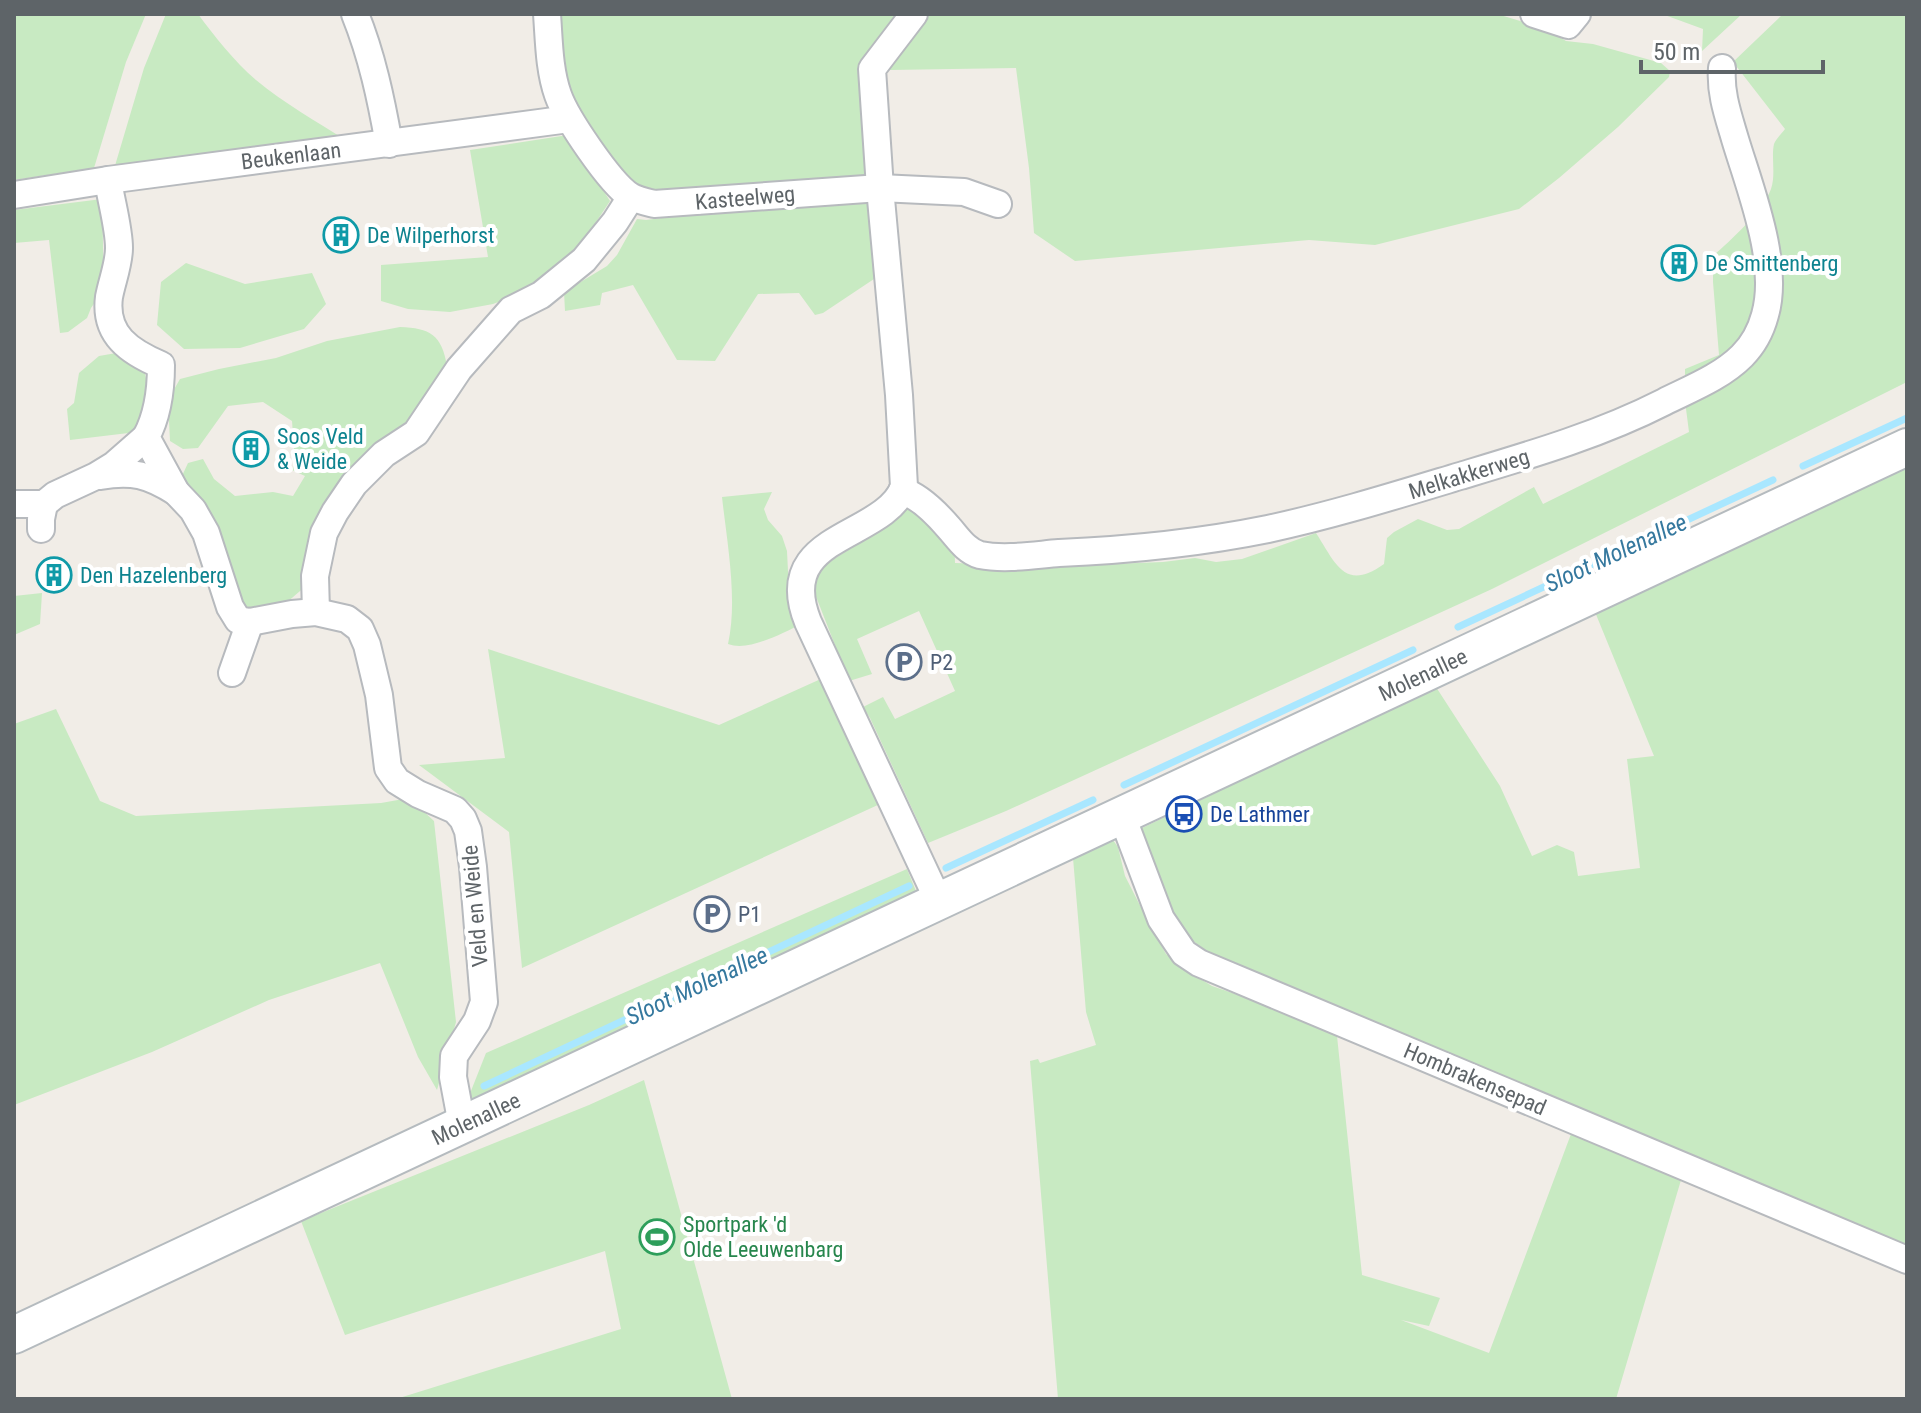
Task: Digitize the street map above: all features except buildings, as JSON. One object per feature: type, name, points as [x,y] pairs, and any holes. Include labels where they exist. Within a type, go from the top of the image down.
[{"type":"main road","name":"Molenallee","points":[[14,1335],[1907,447]]},
{"type":"street","points":[[355,14],[372,62],[389,144]]},
{"type":"street","points":[[316,612],[315,576],[324,533],[354,484],[384,454],[416,433],[459,369],[511,310],[541,295],[584,260],[631,197],[615,182],[569,119],[557,93],[551,65],[547,14]]},
{"type":"street","points":[[914,14],[872,69],[903,484],[891,508],[820,551],[804,576],[802,598],[815,636],[939,902]]},
{"type":"street","points":[[1534,14],[1568,25],[1577,14]]},
{"type":"street","name":"Melkakkerweg","points":[[903,484],[962,544],[978,554],[1074,553],[1202,541],[1330,513],[1544,451],[1640,414],[1699,384],[1741,357],[1754,342],[1766,314],[1770,274],[1767,251],[1723,99],[1722,68]]},
{"type":"street","name":"Beukenlaan","points":[[14,195],[569,119]]},
{"type":"street","points":[[14,504],[43,516],[55,495],[114,465],[146,437],[152,426],[161,390],[161,365],[140,356],[116,335],[109,318],[109,299],[119,249],[108,180]]},
{"type":"street","points":[[880,188],[964,192],[998,204]]},
{"type":"street","name":"Kasteelweg","points":[[631,197],[654,204],[880,188]]},
{"type":"street","points":[[146,437],[176,492],[193,510],[206,533],[230,607],[238,620],[250,622],[232,673]]},
{"type":"street","points":[[96,476],[138,474],[155,479],[176,492]]},
{"type":"street","name":"Veld en Weide","points":[[250,622],[316,612],[347,619],[360,629],[379,695],[388,768],[397,781],[407,788],[455,810],[463,819],[468,831],[473,867],[484,1002],[477,1021],[454,1056],[453,1077],[462,1125]]},
{"type":"street","name":"Hombrakensepad","points":[[1122,816],[1161,919],[1184,953],[1199,963],[1907,1260]]},
{"type":"green space","points":[[14,14],[146,14],[126,62],[94,168],[14,180]]},
{"type":"green space","points":[[166,14],[198,14],[256,80],[346,140],[114,169],[144,68]]},
{"type":"green space","points":[[558,14],[902,14],[861,71],[860,88],[870,177],[673,195],[641,191],[623,173],[569,102]]},
{"type":"green space","points":[[928,14],[1497,14],[1544,28],[1566,41],[1593,44],[1661,63],[1670,71],[1669,77],[1618,127],[1519,209],[1375,245],[1309,240],[1075,261],[1034,233],[1016,68],[890,70],[893,58]]},
{"type":"green space","points":[[1662,14],[1742,14],[1702,51],[1703,29]]},
{"type":"green space","points":[[1783,14],[1907,14],[1907,382],[1492,589],[1006,811],[928,843],[863,707],[883,697],[895,719],[955,691],[919,611],[857,639],[872,674],[849,681],[815,594],[812,582],[820,568],[884,527],[914,503],[954,530],[955,563],[1025,570],[1195,558],[1216,562],[1242,559],[1316,533],[1343,571],[1360,575],[1384,564],[1387,538],[1418,519],[1447,530],[1459,529],[1534,487],[1543,504],[1689,432],[1685,369],[1719,355],[1713,256],[1746,225],[1767,198],[1772,184],[1774,144],[1785,129],[1733,62]]},
{"type":"green space","points":[[568,135],[610,201],[573,257],[537,287],[493,304],[450,312],[408,309],[381,301],[381,265],[488,257],[470,150]]},
{"type":"green space","points":[[102,199],[104,289],[87,318],[68,332],[60,333],[49,240],[14,243],[14,210]]},
{"type":"green space","points":[[872,200],[877,277],[823,313],[815,315],[799,293],[758,294],[715,361],[677,360],[633,285],[602,293],[600,305],[565,311],[564,292],[607,266],[617,255],[637,219]]},
{"type":"green space","points":[[186,263],[245,284],[312,273],[326,304],[304,329],[240,348],[184,349],[157,325],[161,282]]},
{"type":"green space","points":[[400,327],[419,329],[433,335],[442,347],[447,366],[409,428],[373,452],[307,585],[278,610],[245,608],[235,600],[181,478],[188,463],[203,459],[214,479],[235,496],[273,492],[293,496],[305,476],[292,470],[295,462],[292,421],[263,402],[228,406],[198,448],[183,449],[170,441],[168,400],[180,379],[276,358],[327,341]]},
{"type":"green space","points":[[128,351],[145,374],[151,401],[137,432],[70,440],[67,409],[74,403],[79,373],[99,356]]},
{"type":"green space","points":[[1907,465],[1907,1254],[1218,959],[1182,933],[1140,829],[1436,687],[1500,786],[1532,856],[1557,845],[1574,852],[1578,876],[1640,868],[1627,759],[1654,756],[1595,612]]},
{"type":"green space","points":[[772,492],[764,509],[768,520],[782,536],[787,551],[789,591],[802,624],[755,644],[728,644],[732,590],[722,497]]},
{"type":"green space","points":[[42,593],[40,624],[14,635],[14,596]]},
{"type":"green space","points":[[488,649],[719,725],[823,678],[880,804],[522,968],[509,832],[419,765],[505,758]]},
{"type":"green space","points":[[56,709],[100,801],[136,816],[381,803],[409,798],[434,821],[456,1022],[437,1090],[418,1057],[380,963],[269,1000],[152,1052],[14,1105],[14,724]]},
{"type":"green space","points":[[1113,840],[1118,847],[1125,876],[1166,954],[1212,986],[1337,1036],[1362,1275],[1440,1298],[1429,1326],[1401,1320],[1489,1353],[1571,1134],[1681,1180],[1616,1399],[1058,1399],[1030,1061],[1038,1059],[1040,1063],[1096,1045],[1086,1012],[1073,858]]},
{"type":"green space","points":[[907,869],[918,896],[467,1101],[486,1053]]},
{"type":"green space","points":[[644,1080],[732,1399],[396,1399],[621,1329],[605,1251],[345,1335],[301,1221]]},
{"type":"waterway","name":"Sloot Molenallee","points":[[1803,466],[1907,418]]},
{"type":"waterway","name":"Sloot Molenallee","points":[[1458,627],[1773,480]]},
{"type":"waterway","name":"Sloot Molenallee","points":[[1124,785],[1413,650]]},
{"type":"waterway","name":"Sloot Molenallee","points":[[946,868],[1093,800]]},
{"type":"waterway","name":"Sloot Molenallee","points":[[484,1086],[909,886]]},
{"type":"place","name":"De Wilperhorst","points":[[341,235]]},
{"type":"place","name":"De Smittenberg","points":[[1679,263]]},
{"type":"place","name":"Soos Veld & Weide","points":[[251,449]]},
{"type":"place","name":"Den Hazelenberg","points":[[54,575]]},
{"type":"place","name":"P2","points":[[904,662]]},
{"type":"place","name":"De Lathmer","points":[[1184,814]]},
{"type":"place","name":"P1","points":[[712,914]]},
{"type":"place","name":"Sportpark 'd Olde Leeuwenbarg","points":[[657,1237]]}]
